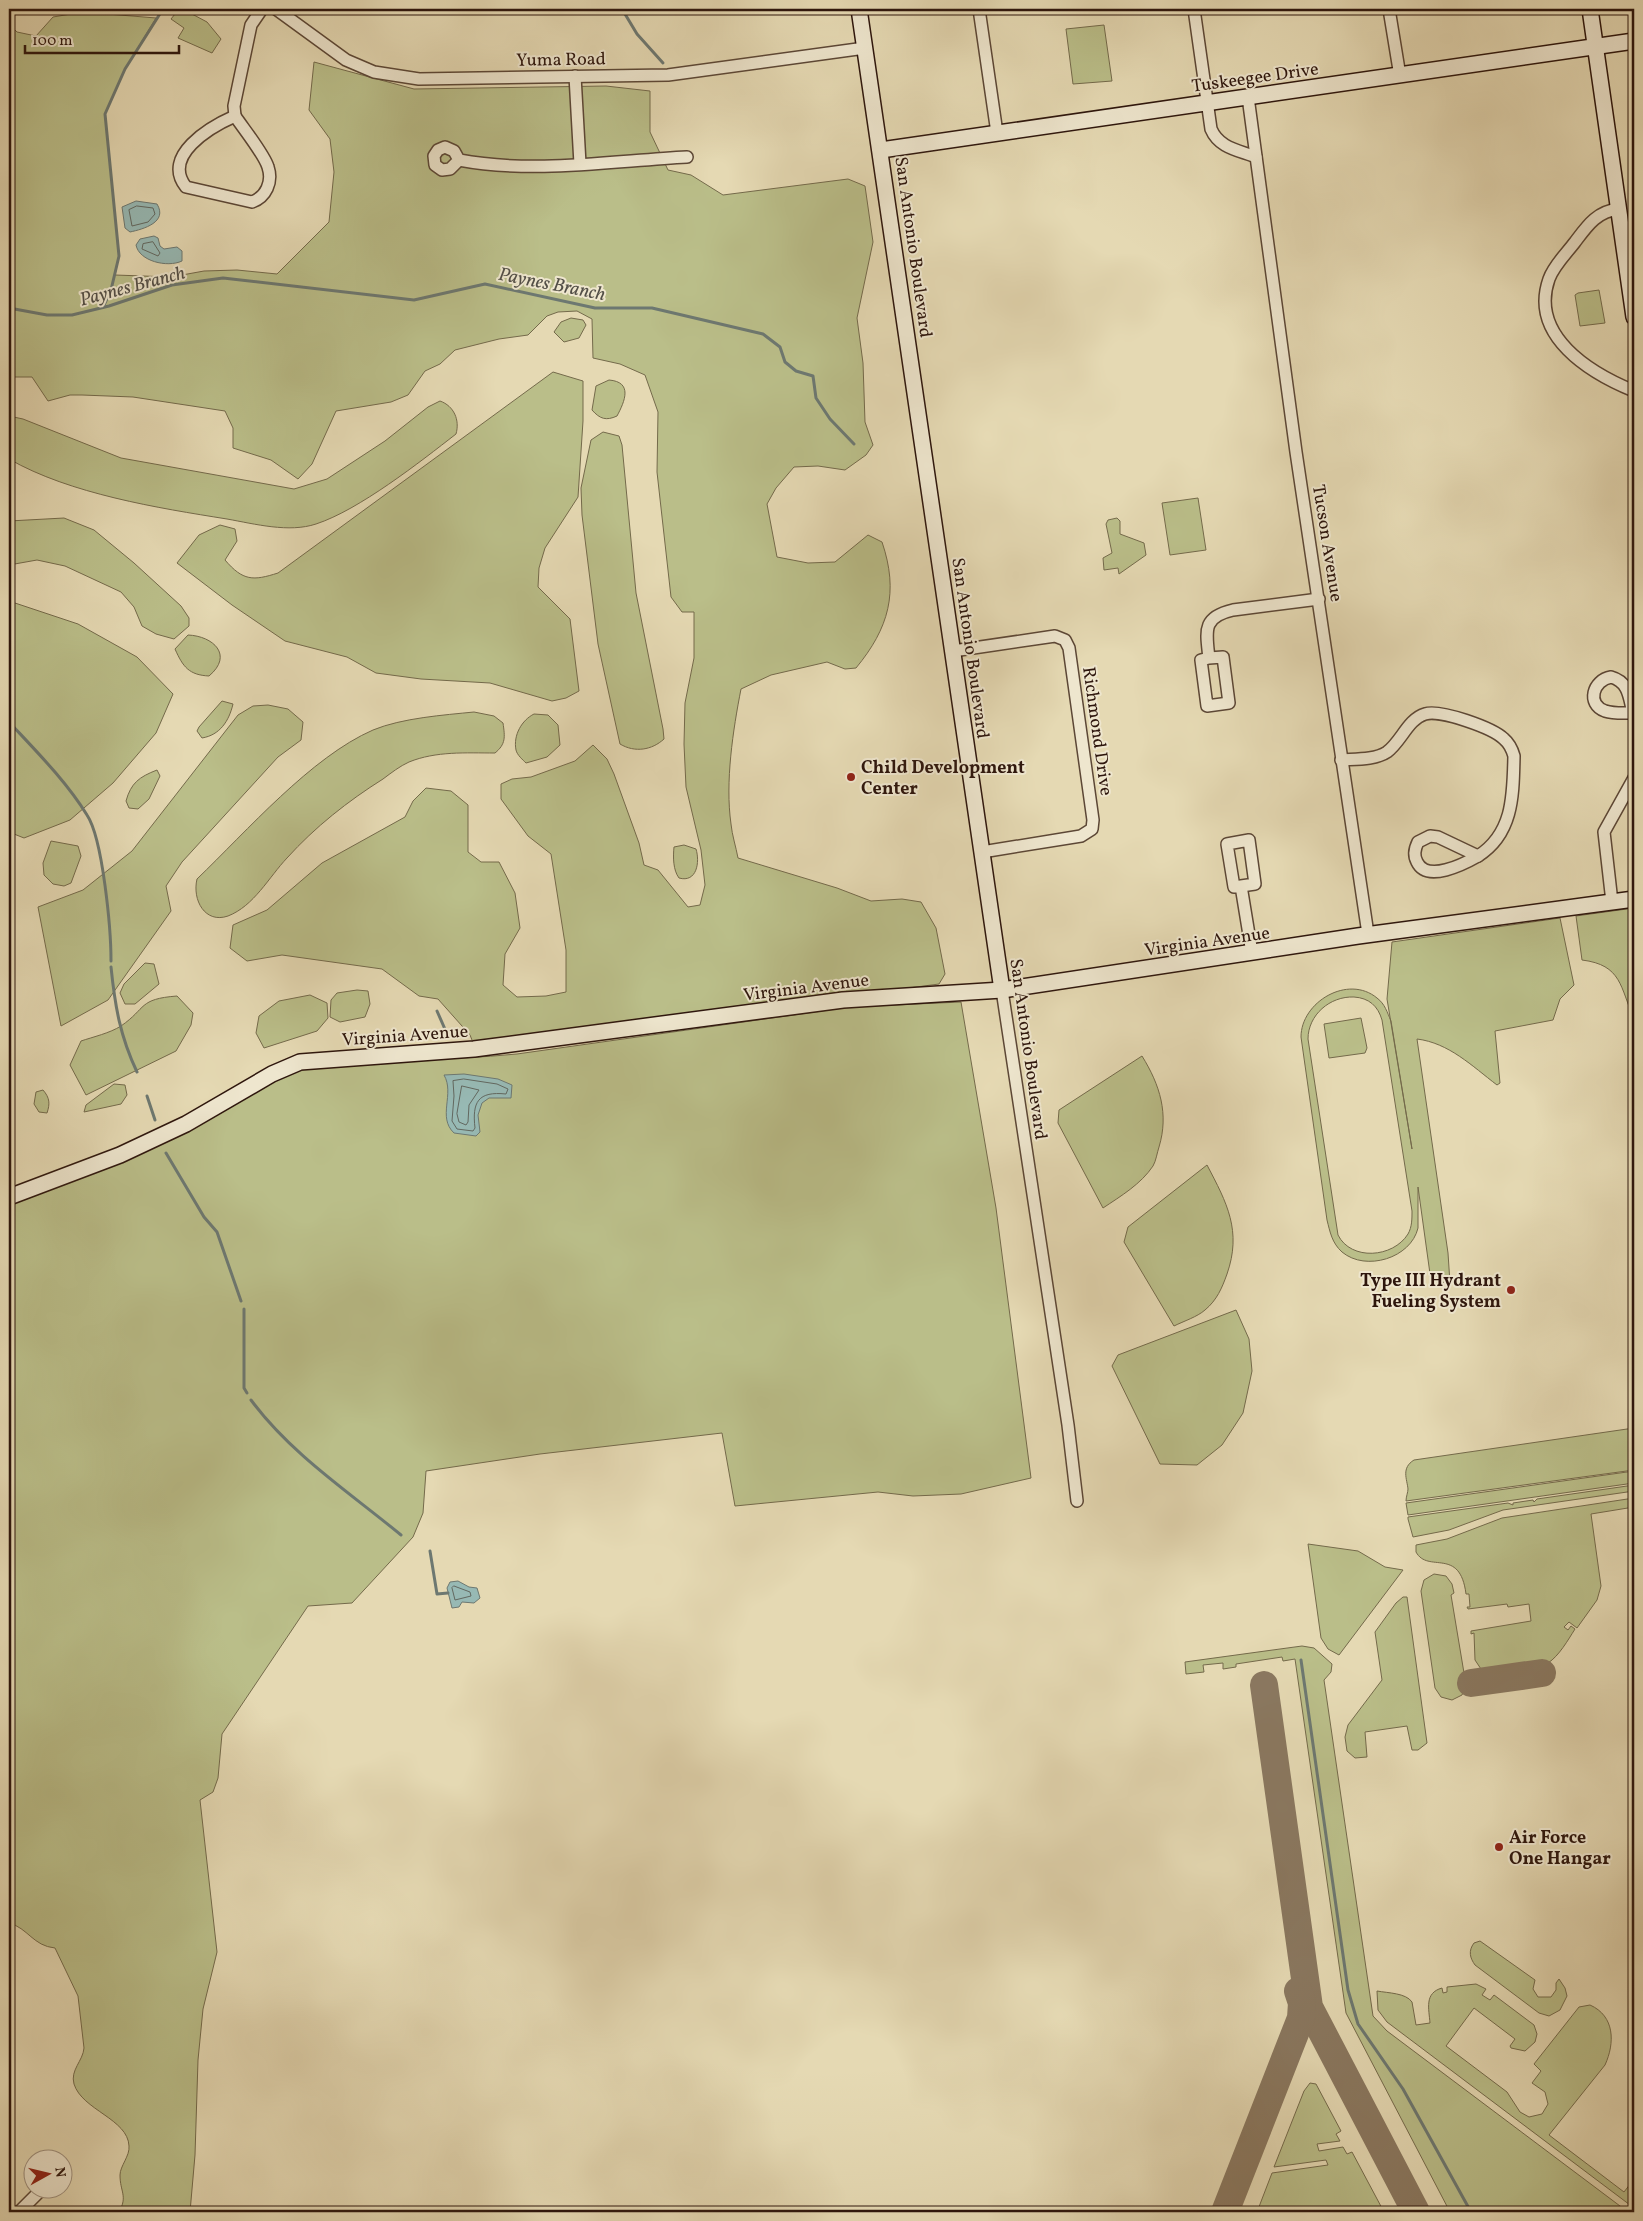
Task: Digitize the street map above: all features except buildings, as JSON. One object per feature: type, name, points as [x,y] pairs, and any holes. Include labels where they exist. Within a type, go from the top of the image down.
[{"type":"street","points":[[235,116],[220,123],[190,146],[181,158],[178,172],[186,187],[252,202],[260,199],[266,193],[270,175],[268,166],[235,116],[234,106],[251,25],[262,9]]},
{"type":"street","name":"Yuma Road","points":[[276,9],[346,60],[361,68],[392,76],[448,80],[668,75],[865,48]]},
{"type":"street","name":"San Antonio Boulevard","points":[[859,9],[1002,990],[1068,1425],[1077,1501]]},
{"type":"street","points":[[979,9],[997,133]]},
{"type":"street","points":[[1194,9],[1211,129],[1216,140],[1222,145],[1256,157]]},
{"type":"street","points":[[1390,9],[1400,76]]},
{"type":"street","points":[[1590,9],[1634,318]]},
{"type":"street","name":"Tuskeegee Drive","points":[[881,150],[1634,41]]},
{"type":"street","points":[[575,76],[580,164]]},
{"type":"street","name":"Tucson Avenue","points":[[1248,97],[1294,443],[1368,934]]},
{"type":"street","points":[[459,160],[487,165],[580,164],[688,157]]},
{"type":"street","points":[[1619,209],[1607,211],[1592,220],[1553,270],[1546,288],[1546,310],[1550,328],[1566,349],[1591,369],[1634,391]]},
{"type":"street","points":[[1210,658],[1207,631],[1210,622],[1216,615],[1233,610],[1319,600]]},
{"type":"street","name":"Richmond Drive","points":[[953,651],[1055,636],[1066,641],[1070,657],[1093,820],[1092,829],[1081,836],[982,852]]},
{"type":"street","points":[[1341,760],[1385,754],[1416,720],[1423,714],[1432,712],[1450,716],[1496,733],[1504,738],[1511,747],[1514,756],[1510,814],[1504,830],[1496,841],[1478,856],[1461,865],[1430,872],[1417,863],[1415,853],[1422,839],[1434,836],[1478,856]]},
{"type":"street","points":[[1612,902],[1604,832],[1634,778]]},
{"type":"street","points":[[1241,886],[1252,953]]},
{"type":"street","name":"Virginia Avenue","points":[[9,1197],[120,1155],[170,1132],[272,1074],[300,1062],[474,1049],[843,1000],[1002,990],[1368,934],[1634,899]]},
{"type":"street","points":[[19,2212],[33,2198]]},
{"type":"green space","points":[[179,9],[194,9],[192,14],[207,22],[221,39],[212,53],[178,38],[184,28],[171,19]]},
{"type":"green space","points":[[83,12],[156,18],[125,69],[105,114],[119,256],[115,275],[171,277],[204,271],[237,270],[277,274],[329,222],[334,172],[330,139],[309,110],[314,62],[414,89],[606,86],[650,91],[650,132],[668,170],[691,175],[723,195],[848,179],[865,186],[873,242],[857,318],[863,363],[865,422],[873,445],[866,455],[845,470],[818,466],[794,467],[776,488],[767,504],[777,557],[808,563],[835,562],[868,535],[882,542],[890,577],[888,609],[876,638],[856,668],[845,669],[827,662],[771,675],[741,689],[729,774],[729,808],[738,858],[837,888],[871,901],[902,899],[921,902],[936,928],[945,974],[939,984],[474,1045],[470,1035],[438,999],[419,996],[382,969],[282,955],[247,961],[230,948],[233,925],[267,910],[322,863],[405,817],[413,801],[426,788],[451,791],[468,805],[468,852],[481,862],[499,862],[515,893],[520,928],[505,954],[503,985],[517,997],[546,996],[566,992],[566,950],[551,854],[528,836],[501,799],[501,784],[512,779],[531,777],[575,761],[593,745],[607,759],[614,774],[639,843],[644,865],[658,870],[688,907],[700,905],[705,885],[701,850],[686,787],[684,744],[685,703],[694,658],[694,612],[682,612],[671,597],[657,472],[658,412],[645,375],[620,364],[593,358],[592,319],[577,311],[558,312],[547,316],[528,335],[499,339],[455,350],[440,364],[425,371],[408,395],[391,402],[336,411],[312,464],[298,479],[271,460],[233,448],[233,428],[225,411],[133,397],[70,395],[48,401],[32,377],[9,377],[9,24],[17,32],[36,36],[53,17]]},
{"type":"green space","points":[[1104,25],[1112,81],[1073,84],[1066,29]]},
{"type":"green space","points":[[1599,290],[1605,323],[1580,326],[1575,295]]},
{"type":"green space","points":[[571,318],[583,320],[586,325],[579,338],[564,342],[554,332],[561,322]]},
{"type":"green space","points":[[553,372],[583,381],[583,421],[578,497],[545,548],[539,568],[538,587],[570,619],[579,691],[566,698],[552,701],[490,683],[421,679],[376,673],[347,657],[285,641],[232,605],[177,563],[199,535],[220,525],[235,529],[237,541],[225,560],[237,572],[255,578],[278,573]]},
{"type":"green space","points":[[609,380],[621,384],[625,393],[617,416],[606,419],[592,410],[596,386]]},
{"type":"green space","points":[[440,401],[449,406],[455,414],[456,434],[370,497],[333,517],[306,527],[283,528],[260,525],[115,498],[59,482],[9,459],[9,416],[23,419],[121,458],[294,489],[327,479],[385,441],[428,407]]},
{"type":"green space","points":[[603,432],[619,436],[622,445],[636,593],[663,729],[664,739],[654,746],[643,749],[632,749],[620,744],[598,644],[582,515],[581,488],[591,440]]},
{"type":"green space","points":[[1198,498],[1206,550],[1170,555],[1162,503]]},
{"type":"green space","points":[[64,518],[94,530],[134,563],[181,606],[189,618],[189,626],[174,639],[156,634],[142,626],[134,607],[121,592],[65,566],[37,560],[9,565],[9,521]]},
{"type":"green space","points":[[1117,518],[1120,521],[1120,534],[1144,543],[1146,555],[1119,574],[1118,568],[1104,570],[1103,558],[1112,553],[1106,524],[1108,520]]},
{"type":"green space","points":[[9,601],[78,624],[137,657],[173,694],[156,733],[113,783],[70,820],[24,838],[9,832]]},
{"type":"green space","points":[[188,635],[205,639],[217,648],[220,654],[220,661],[209,676],[192,672],[184,665],[178,655],[175,649]]},
{"type":"green space","points":[[222,701],[233,704],[229,716],[219,730],[202,738],[197,731],[199,727]]},
{"type":"green space","points":[[268,705],[288,709],[303,722],[301,740],[278,757],[182,862],[166,886],[171,911],[108,1000],[61,1026],[38,907],[83,890],[132,851],[238,715],[253,706]]},
{"type":"green space","points":[[474,712],[494,716],[503,723],[504,740],[495,753],[440,754],[419,758],[406,764],[357,796],[320,825],[287,858],[246,905],[228,916],[220,918],[213,917],[202,908],[196,895],[197,879],[258,818],[303,776],[326,758],[350,742],[384,726],[423,718]]},
{"type":"green space","points":[[534,714],[548,715],[558,725],[560,745],[547,757],[526,763],[517,752],[515,744],[522,724]]},
{"type":"green space","points":[[157,770],[160,776],[149,799],[138,809],[129,808],[126,801],[133,785],[145,775]]},
{"type":"green space","points":[[51,841],[78,846],[81,856],[71,883],[64,886],[53,884],[44,875],[43,863]]},
{"type":"green space","points":[[684,845],[696,849],[698,860],[696,870],[690,877],[685,879],[679,878],[677,875],[674,859],[674,847]]},
{"type":"green space","points":[[1634,908],[1634,1019],[1618,979],[1612,972],[1595,963],[1582,960],[1576,916]]},
{"type":"green space","points":[[1560,918],[1574,985],[1560,999],[1553,1020],[1495,1031],[1500,1083],[1497,1085],[1450,1050],[1429,1041],[1417,1039],[1448,1253],[1450,1283],[1431,1281],[1418,1187],[1418,1228],[1414,1238],[1407,1247],[1386,1259],[1363,1261],[1352,1258],[1342,1252],[1330,1233],[1327,1220],[1301,1037],[1303,1024],[1317,1003],[1328,995],[1353,989],[1365,991],[1380,1000],[1390,1020],[1387,999],[1392,942]],"holes":[[[1354,997],[1364,999],[1372,1004],[1382,1020],[1412,1211],[1412,1220],[1408,1234],[1393,1248],[1383,1252],[1372,1253],[1352,1249],[1338,1235],[1308,1039],[1312,1022],[1322,1009],[1337,1000]]]},
{"type":"green space","points":[[145,963],[154,964],[159,984],[135,1004],[125,1004],[120,993],[124,984]]},
{"type":"green space","points":[[357,990],[368,991],[370,1004],[365,1017],[340,1022],[330,1017],[331,1000],[337,993]]},
{"type":"green space","points":[[310,995],[327,1003],[328,1018],[317,1031],[264,1048],[256,1033],[259,1016],[279,1001]]},
{"type":"green space","points":[[177,996],[193,1013],[191,1025],[176,1051],[86,1095],[70,1065],[81,1041],[107,1033],[121,1026],[144,1005],[155,999]]},
{"type":"green space","points":[[961,1002],[996,1208],[1031,1478],[961,1494],[913,1496],[878,1492],[735,1506],[722,1433],[540,1454],[426,1471],[423,1513],[413,1537],[352,1603],[308,1606],[222,1734],[218,1778],[213,1792],[200,1800],[217,1952],[203,2009],[198,2060],[195,2155],[190,2212],[119,2212],[123,2202],[120,2172],[129,2146],[127,2137],[121,2129],[86,2101],[74,2084],[75,2070],[84,2048],[78,1996],[55,1948],[41,1944],[16,1925],[9,1923],[9,1203],[305,1067],[517,1054],[850,1007]]},
{"type":"green space","points":[[1361,1018],[1367,1048],[1365,1053],[1329,1058],[1324,1024]]},
{"type":"green space","points":[[1142,1056],[1154,1078],[1163,1111],[1162,1135],[1156,1159],[1143,1178],[1103,1208],[1058,1123],[1059,1110]]},
{"type":"green space","points":[[114,1084],[125,1085],[127,1095],[121,1104],[84,1112],[86,1105]]},
{"type":"green space","points":[[43,1090],[49,1101],[47,1113],[39,1112],[34,1104],[36,1092]]},
{"type":"green space","points":[[1207,1165],[1221,1192],[1230,1218],[1233,1231],[1231,1259],[1219,1294],[1213,1302],[1198,1315],[1174,1326],[1124,1242],[1128,1227]]},
{"type":"green space","points":[[1236,1310],[1249,1339],[1252,1371],[1243,1413],[1222,1445],[1197,1465],[1160,1464],[1112,1366],[1118,1355]]},
{"type":"green space","points":[[1634,1428],[1634,1470],[1406,1501],[1408,1489],[1406,1470],[1407,1466],[1414,1460]]},
{"type":"green space","points":[[1634,1471],[1634,1483],[1408,1515],[1406,1503]]},
{"type":"green space","points":[[1634,1485],[1634,1491],[1503,1510],[1449,1530],[1413,1537],[1408,1519],[1408,1517],[1508,1503],[1513,1505],[1513,1503],[1533,1500],[1534,1502],[1537,1499]]},
{"type":"green space","points":[[1634,1498],[1634,1507],[1591,1514],[1601,1586],[1597,1600],[1577,1628],[1569,1622],[1564,1627],[1568,1630],[1571,1626],[1575,1629],[1556,1656],[1542,1666],[1524,1670],[1486,1671],[1481,1669],[1475,1660],[1474,1633],[1471,1634],[1471,1631],[1531,1621],[1529,1604],[1508,1607],[1507,1604],[1468,1609],[1467,1607],[1470,1607],[1469,1594],[1466,1594],[1463,1579],[1457,1570],[1451,1565],[1421,1558],[1416,1552],[1416,1545],[1447,1539],[1502,1518]]},
{"type":"green space","points":[[1308,1544],[1358,1551],[1385,1567],[1403,1570],[1339,1655],[1328,1649],[1321,1638]]},
{"type":"green space","points":[[1434,1574],[1446,1576],[1452,1584],[1454,1593],[1451,1595],[1466,1685],[1462,1695],[1452,1700],[1441,1697],[1435,1688],[1421,1591],[1424,1580]]},
{"type":"green space","points":[[1403,1597],[1407,1597],[1427,1743],[1418,1750],[1412,1750],[1407,1726],[1365,1732],[1367,1757],[1355,1758],[1347,1751],[1345,1737],[1348,1725],[1382,1680],[1375,1632],[1396,1603]]},
{"type":"green space","points":[[1302,1646],[1314,1648],[1332,1664],[1331,1672],[1324,1680],[1373,2016],[1387,2031],[1628,2212],[1450,2212],[1346,2013],[1295,1659],[1283,1661],[1282,1657],[1236,1664],[1236,1667],[1223,1669],[1223,1663],[1203,1665],[1204,1672],[1186,1674],[1185,1662]]},
{"type":"green space","points":[[1480,1941],[1535,1980],[1533,1989],[1538,1997],[1551,1997],[1556,1990],[1556,1983],[1559,1979],[1565,1988],[1567,1996],[1560,2010],[1549,2016],[1539,2013],[1475,1965],[1470,1952],[1474,1943]]},
{"type":"green space","points":[[1476,1984],[1486,1989],[1482,1995],[1490,2000],[1494,1995],[1534,2025],[1537,2034],[1535,2042],[1525,2051],[1511,2048],[1510,2046],[1515,2039],[1474,2008],[1446,2046],[1507,2092],[1520,2112],[1529,2117],[1542,2114],[1548,2104],[1545,2092],[1532,2083],[1541,2071],[1534,2064],[1579,2007],[1590,2005],[1604,2016],[1611,2031],[1610,2048],[1605,2065],[1549,2135],[1624,2192],[1634,2179],[1634,2208],[1387,2022],[1378,2010],[1377,1991],[1396,1994],[1406,1997],[1412,2002],[1416,2025],[1430,2023],[1429,2002],[1436,1990],[1442,1988],[1443,1993],[1447,1992],[1447,1987]]},
{"type":"green space","points":[[1310,2083],[1316,2084],[1341,2131],[1336,2134],[1340,2141],[1317,2144],[1319,2151],[1343,2147],[1347,2154],[1352,2152],[1384,2212],[1257,2212],[1272,2173],[1328,2165],[1326,2160],[1274,2167],[1304,2091]]},
{"type":"water","points":[[136,201],[157,204],[160,210],[159,216],[148,227],[130,232],[125,228],[122,207]]},
{"type":"water","points":[[154,236],[158,238],[160,246],[164,249],[177,247],[182,251],[182,261],[169,264],[154,262],[142,255],[136,245],[140,239]]},
{"type":"water","points":[[464,1074],[498,1079],[512,1085],[511,1098],[489,1098],[482,1103],[478,1115],[480,1132],[476,1136],[454,1133],[449,1127],[447,1120],[448,1090],[444,1075]]},
{"type":"water","points":[[458,1581],[469,1587],[477,1588],[480,1598],[474,1603],[462,1602],[459,1607],[452,1608],[447,1588],[450,1582]]},
{"type":"waterway","points":[[103,307],[111,290],[119,256],[105,114],[125,69],[163,9]]},
{"type":"waterway","points":[[622,9],[637,34],[663,63]]},
{"type":"waterway","name":"Paynes Branch","points":[[9,308],[47,315],[72,315],[109,306],[172,285],[223,278],[414,300],[485,284],[595,308],[652,308],[763,334],[780,347],[785,362],[796,371],[813,376],[816,398],[830,419],[854,444]]},
{"type":"waterway","points":[[9,722],[70,790],[93,827],[105,885],[110,928],[111,961]]},
{"type":"waterway","points":[[111,967],[119,1021],[126,1046],[137,1072]]},
{"type":"waterway","points":[[437,1011],[448,1036]]},
{"type":"waterway","points":[[147,1096],[155,1120]]},
{"type":"waterway","points":[[166,1153],[204,1217],[217,1232],[241,1301]]},
{"type":"waterway","points":[[244,1309],[244,1388],[247,1393]]},
{"type":"waterway","points":[[251,1400],[267,1420],[303,1456],[401,1535]]},
{"type":"waterway","points":[[430,1551],[437,1594],[448,1593]]},
{"type":"waterway","points":[[1301,1660],[1348,1990],[1358,2024],[1403,2089],[1471,2212]]},
{"type":"taxiway","points":[[1471,1683],[1542,1673]]},
{"type":"taxiway","points":[[1264,1685],[1309,2007],[1416,2212]]},
{"type":"taxiway","points":[[1225,2212],[1301,2018],[1302,2003],[1298,1991]]},
{"type":"place","name":"Child Development Center","points":[[851,777]]},
{"type":"place","name":"Type III Hydrant Fueling System","points":[[1511,1290]]},
{"type":"place","name":"Air Force One Hangar","points":[[1499,1847]]}]
